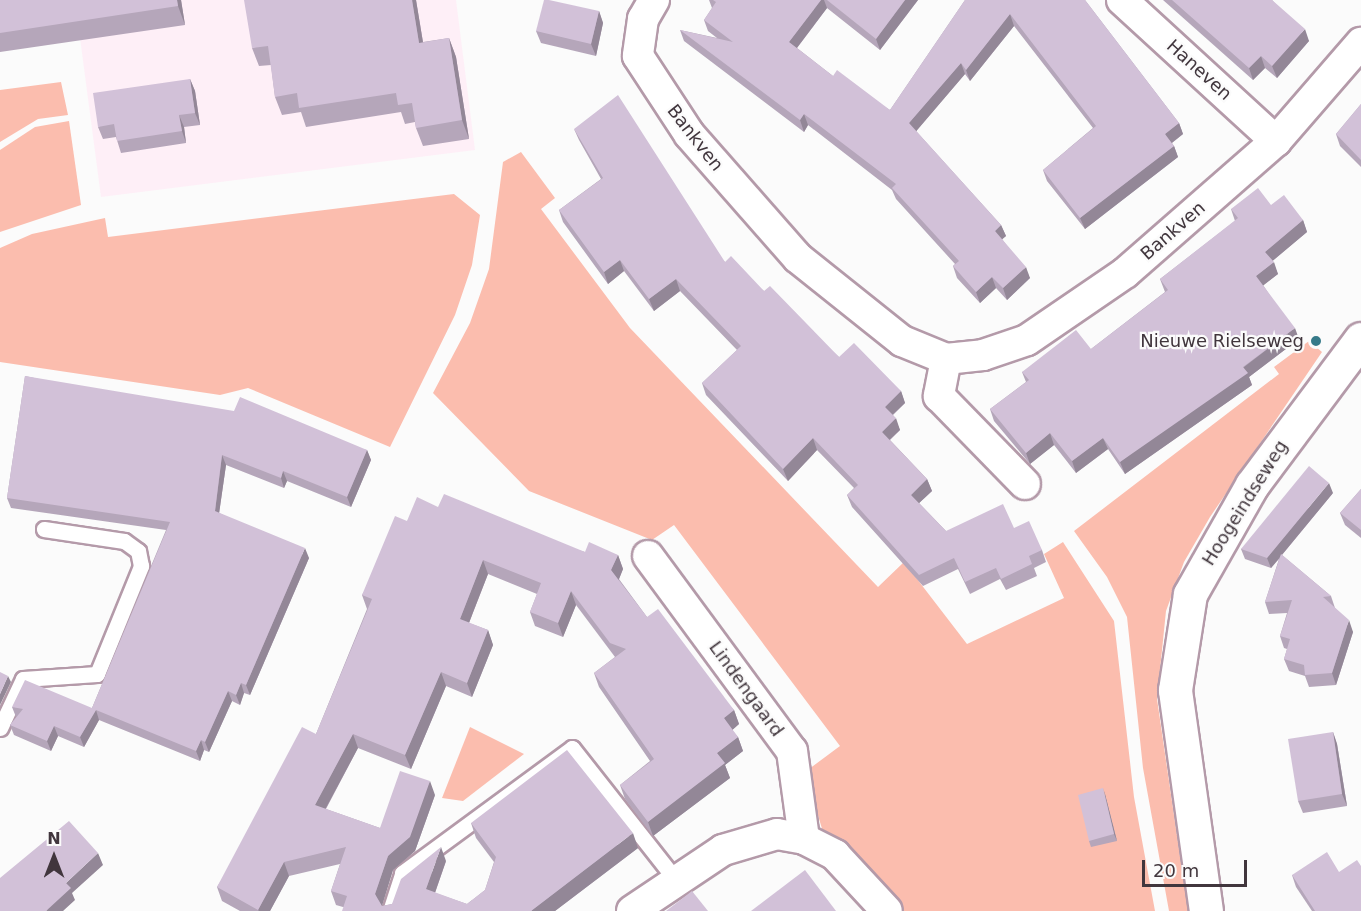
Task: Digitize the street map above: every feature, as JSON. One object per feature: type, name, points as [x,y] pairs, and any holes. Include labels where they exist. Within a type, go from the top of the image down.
[{"type":"street","name":"Bankven","points":[[654,0],[643,19],[638,56],[689,134],[798,258],[902,341],[946,359],[983,355],[1027,340],[1125,273],[1276,141],[1361,43]]},
{"type":"street","name":"Haneven","points":[[1122,0],[1276,141]]},
{"type":"street","name":"Hoogeindseweg","points":[[1206,911],[1175,690],[1190,594],[1252,485],[1355,356]]},
{"type":"street","points":[[946,359],[939,396],[1024,484]]},
{"type":"street","name":"Lindengaard","points":[[648,556],[792,751],[804,839]]},
{"type":"street","points":[[632,911],[675,879],[750,839],[777,834],[804,839],[835,855],[886,911]]},
{"type":"lane","points":[[0,728],[23,679],[97,674],[141,566],[138,551],[124,541],[44,529]]},
{"type":"lane","points":[[390,911],[402,873],[572,748],[675,879]]},
{"type":"shaded area","points":[[75,0],[456,0],[475,150],[101,197]]},
{"type":"shaded area","points":[[61,82],[68,115],[38,119],[0,142],[0,90]]},
{"type":"shaded area","points":[[69,121],[81,205],[0,232],[0,150],[35,127]]},
{"type":"shaded area","points":[[521,152],[555,198],[541,209],[630,328],[878,587],[904,562],[967,644],[1064,598],[1044,554],[1063,542],[1114,621],[1134,797],[1155,911],[904,911],[863,862],[823,832],[805,772],[840,746],[674,525],[652,540],[529,491],[433,393],[470,323],[489,269],[503,162]]},
{"type":"shaded area","points":[[454,194],[480,215],[472,265],[455,315],[390,447],[248,388],[220,395],[0,362],[0,248],[32,234],[105,218],[108,237]]},
{"type":"shaded area","points":[[1309,341],[1322,352],[1210,517],[1184,562],[1166,611],[1157,699],[1188,911],[1169,911],[1143,768],[1127,617],[1107,577],[1074,531],[1279,374],[1274,367]]},
{"type":"shaded area","points":[[470,727],[524,754],[463,801],[442,798]]},
{"type":"building","points":[[0,0],[177,0],[178,6],[0,33]]},
{"type":"building","points":[[244,0],[412,0],[419,43],[449,38],[462,120],[416,128],[412,103],[398,105],[396,93],[299,108],[297,93],[275,97],[268,46],[252,48]]},
{"type":"building","points":[[544,0],[599,11],[591,44],[536,31]]},
{"type":"building","points":[[713,0],[821,0],[789,42],[833,76],[837,70],[890,110],[965,0],[1085,0],[1179,123],[1165,134],[1174,146],[1080,218],[1043,170],[1096,126],[1010,14],[966,70],[961,63],[909,123],[1001,225],[995,231],[1026,267],[1003,288],[992,277],[976,292],[953,266],[959,261],[892,188],[896,184],[804,114],[800,120],[680,30],[733,42],[704,20],[716,2]]},
{"type":"building","points":[[827,0],[905,0],[876,39]]},
{"type":"building","points":[[1172,0],[1272,0],[1305,29],[1272,66],[1261,56],[1249,68]]},
{"type":"building","points":[[190,79],[195,113],[179,115],[182,131],[117,141],[114,124],[98,127],[93,93]]},
{"type":"building","points":[[618,95],[725,262],[731,256],[764,291],[770,286],[839,357],[854,343],[901,391],[885,407],[896,418],[882,432],[927,479],[911,495],[946,531],[1003,504],[1014,528],[1029,521],[1042,550],[1029,556],[1032,564],[1001,579],[996,568],[965,582],[954,558],[919,575],[847,495],[858,485],[813,438],[783,469],[702,383],[741,346],[676,279],[649,299],[620,260],[604,272],[559,210],[603,178],[574,129]]},
{"type":"building","points":[[1361,104],[1361,160],[1336,134]]},
{"type":"building","points":[[1258,188],[1271,205],[1284,195],[1303,220],[1265,252],[1274,262],[1256,276],[1295,328],[1243,367],[1248,373],[1120,462],[1103,438],[1072,461],[1050,433],[1026,453],[990,409],[1029,380],[1022,372],[1076,330],[1091,349],[1168,290],[1160,279],[1238,218],[1231,209]]},
{"type":"building","points":[[25,376],[234,411],[240,397],[367,450],[347,497],[283,471],[281,478],[222,455],[215,511],[305,548],[246,685],[241,683],[236,695],[228,691],[205,742],[201,740],[196,751],[96,710],[80,737],[54,726],[47,741],[10,725],[23,709],[12,707],[25,680],[92,708],[170,522],[7,498]]},
{"type":"building","points":[[1309,466],[1329,483],[1267,558],[1241,549]]},
{"type":"building","points":[[1361,489],[1361,530],[1340,513]]},
{"type":"building","points":[[444,494],[585,552],[589,542],[618,555],[611,570],[647,617],[658,609],[734,710],[724,718],[738,737],[717,753],[725,763],[648,822],[620,785],[654,759],[594,673],[626,649],[610,643],[571,591],[558,623],[530,612],[541,583],[483,560],[460,619],[488,630],[467,683],[441,672],[405,755],[353,734],[315,805],[380,828],[400,771],[430,781],[410,837],[388,856],[375,894],[382,906],[392,904],[401,879],[441,847],[426,889],[467,904],[485,890],[496,857],[471,823],[567,750],[633,833],[531,911],[342,911],[347,896],[331,891],[346,847],[284,862],[258,910],[217,887],[302,727],[316,734],[372,599],[362,595],[395,516],[407,521],[417,497],[438,507]]},
{"type":"building","points":[[1281,554],[1331,596],[1323,597],[1349,620],[1332,673],[1305,675],[1304,665],[1284,659],[1290,639],[1280,636],[1292,600],[1265,602]]},
{"type":"building","points":[[0,672],[8,676],[0,694]]},
{"type":"building","points":[[1333,732],[1342,794],[1298,801],[1288,739]]},
{"type":"building","points":[[1103,788],[1114,834],[1089,841],[1078,795]]},
{"type":"building","points":[[69,821],[98,853],[66,883],[71,888],[46,911],[0,911],[0,878]]},
{"type":"building","points":[[1327,852],[1339,872],[1357,860],[1361,866],[1361,911],[1315,911],[1292,875]]},
{"type":"building","points":[[805,870],[836,911],[751,911]]},
{"type":"building","points":[[692,891],[708,911],[666,911]]},
{"type":"place","name":"Nieuwe Rielseweg","points":[[1316,341]]}]
